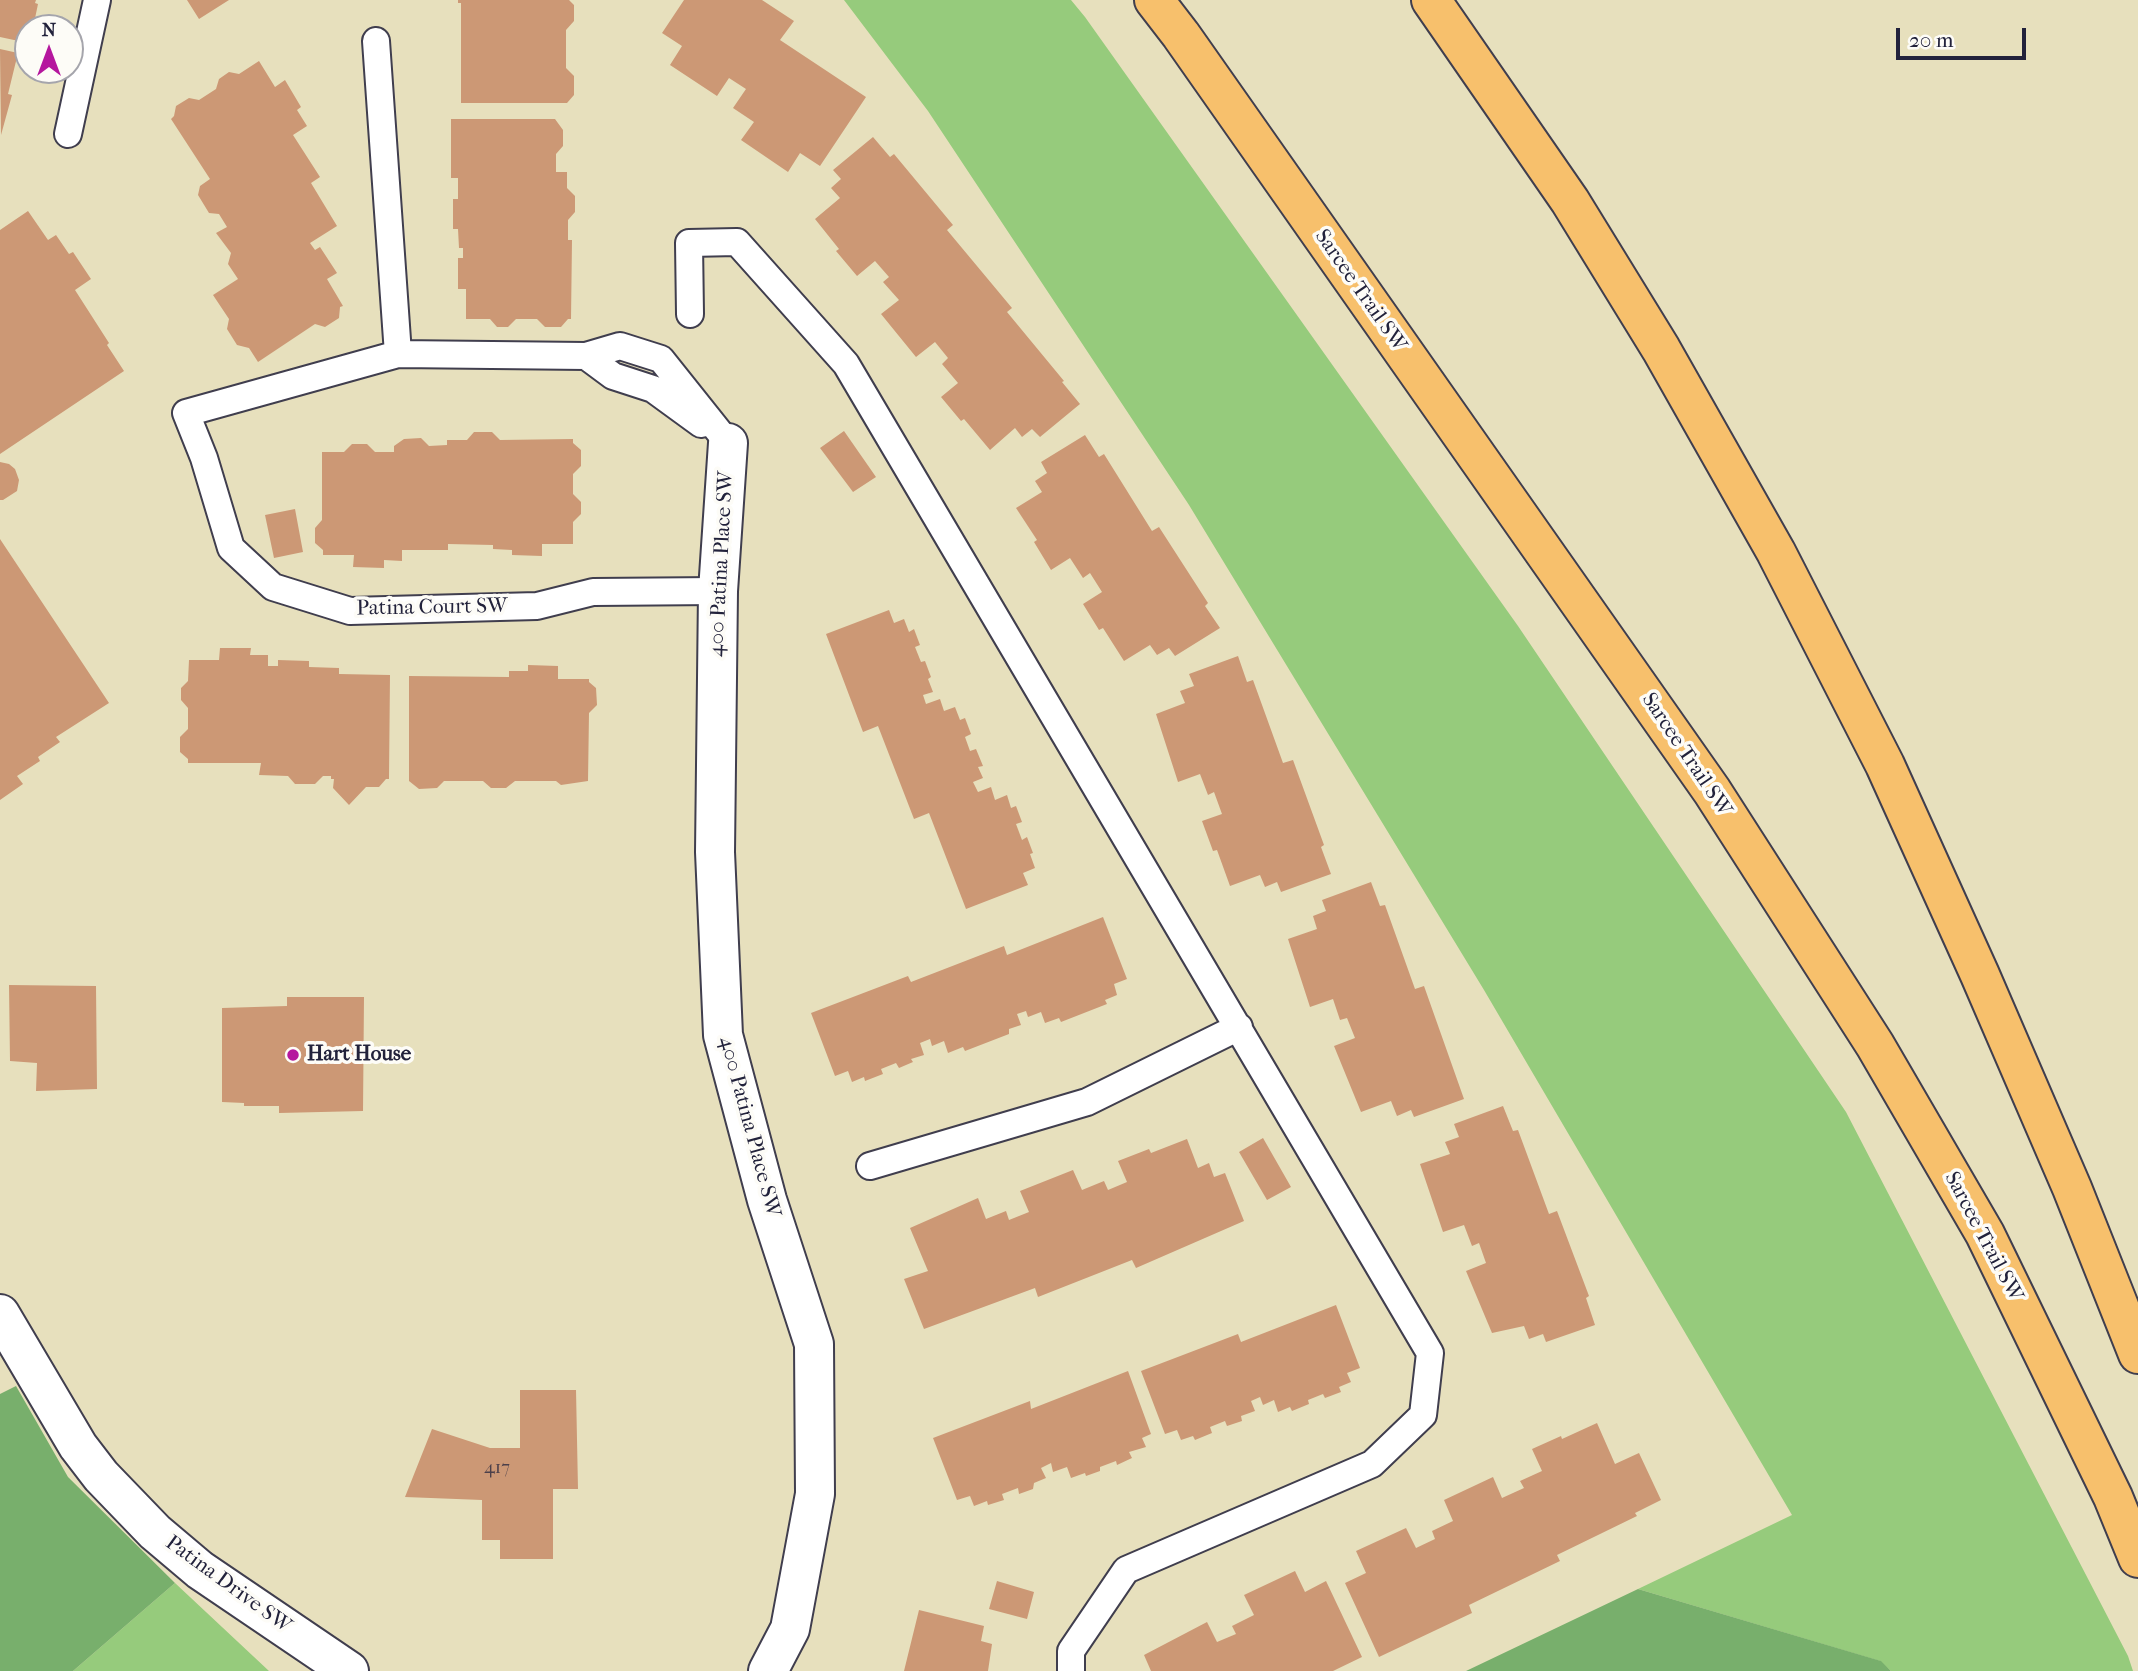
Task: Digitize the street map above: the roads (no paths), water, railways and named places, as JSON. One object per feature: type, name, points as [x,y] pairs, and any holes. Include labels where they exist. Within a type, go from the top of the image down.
[{"type":"highway","name":"Sarcee Trail SW","points":[[1154,0],[1712,791],[1875,1045],[1985,1234],[2113,1497],[2138,1558]]},
{"type":"highway","points":[[1431,0],[1570,201],[1661,349],[1776,552],[1885,765],[1936,876],[2061,1163],[2138,1353]]},
{"type":"street","name":"400 Patina Place SW","points":[[728,443],[718,591],[715,852],[723,1035],[767,1200],[814,1344],[815,1494],[790,1629],[768,1671]]},
{"type":"street","name":"Patina Drive SW","points":[[0,1314],[78,1446],[146,1523],[200,1570],[349,1671]]},
{"type":"lane","points":[[68,134],[97,0]]},
{"type":"lane","points":[[376,41],[398,354]]},
{"type":"lane","points":[[690,314],[689,243],[737,242],[846,363],[1430,1353],[1423,1415],[1371,1464],[1126,1570],[1071,1651],[1071,1671]]},
{"type":"lane","name":"Patina Court SW","points":[[718,591],[593,592],[537,606],[350,611],[273,587],[231,548],[204,458],[186,413],[398,354],[586,356],[613,376],[653,389],[728,443]]},
{"type":"lane","points":[[870,1166],[1087,1102],[1239,1027]]},
{"type":"place","name":"Hart House","points":[[293,1055]]}]
